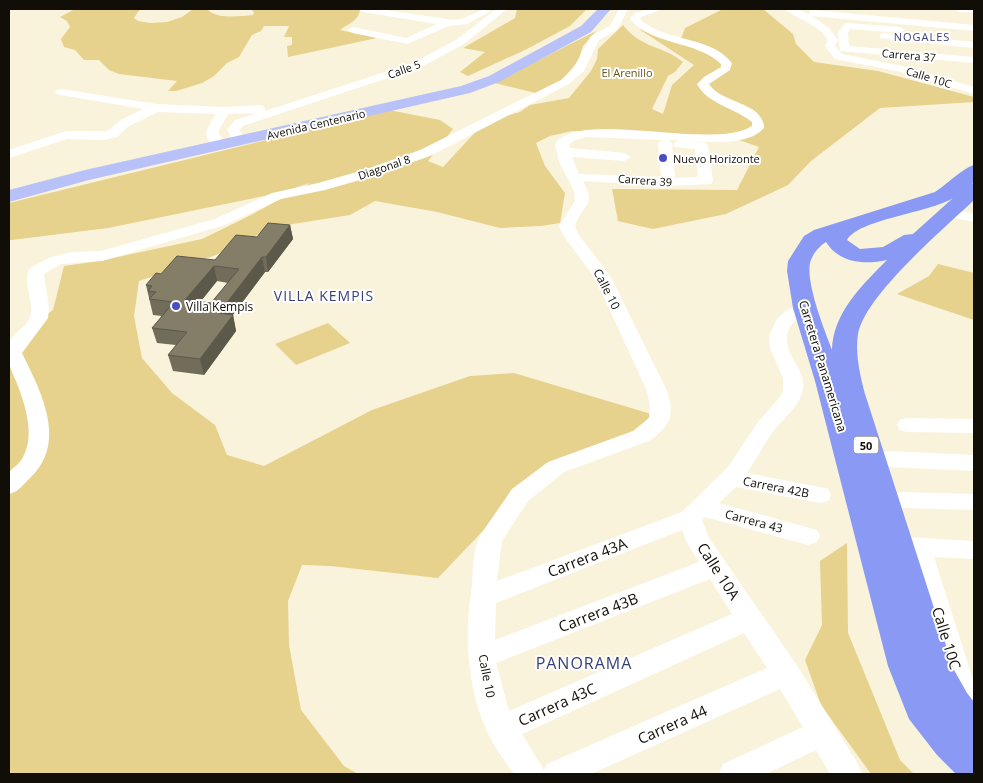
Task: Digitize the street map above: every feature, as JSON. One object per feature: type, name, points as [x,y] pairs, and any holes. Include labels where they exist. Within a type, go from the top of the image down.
[{"type":"highway","name":"Carretera Panamericana","points":[[974,171],[958,186],[942,196],[822,235],[812,241],[802,253],[798,271],[805,308],[831,390],[907,666],[923,706],[951,741],[974,763]]},
{"type":"highway","name":"Carretera Panamericana","points":[[974,190],[953,219],[857,307],[847,330],[844,345],[848,382],[908,546],[936,674],[953,706],[974,731]]},
{"type":"highway","points":[[866,220],[841,232],[836,240],[841,248],[864,256],[883,255],[953,219]]},
{"type":"main road","name":"Avenida Centenario","points":[[239,139],[446,90],[470,82],[577,28],[596,9]]},
{"type":"main road","name":"Avenida Centenario","points":[[9,189],[471,88],[494,78],[586,29],[605,9]]},
{"type":"main road","name":"Avenida Centenario","points":[[9,196],[141,160]]},
{"type":"street","points":[[363,9],[393,11],[450,23],[464,22],[488,9]]},
{"type":"street","points":[[378,35],[419,18],[430,9]]},
{"type":"street","points":[[393,11],[352,30],[407,41],[450,23],[464,9]]},
{"type":"street","name":"Calle 5","points":[[239,139],[233,130],[239,123],[417,65],[460,42],[502,9]]},
{"type":"street","name":"Diagonal 8","points":[[9,486],[32,462],[39,445],[39,426],[33,399],[13,352],[39,318],[40,306],[35,284],[36,272],[46,265],[73,257],[102,256],[220,222],[278,196],[320,187],[369,173],[425,152],[565,82],[578,72],[595,38],[614,28],[623,9]]},
{"type":"street","name":"Calle 10","points":[[531,774],[501,729],[490,697],[481,657],[485,567],[490,540],[520,496],[556,467],[641,436],[652,430],[659,421],[661,409],[658,391],[603,277],[571,235],[568,226],[569,220],[582,201],[581,191],[566,162],[562,144],[568,138],[586,133],[626,143],[738,137],[747,135],[758,128],[758,121],[747,112],[709,93],[704,88],[703,84],[706,80],[719,74],[726,68],[727,63],[723,58],[708,50],[650,29],[638,23],[635,19],[638,15],[658,9]]},
{"type":"street","name":"Calle 10C","points":[[790,9],[814,22],[830,34],[833,40],[830,46],[839,57],[902,69],[974,91]]},
{"type":"street","points":[[832,9],[974,21]]},
{"type":"street","points":[[959,9],[974,10]]},
{"type":"street","points":[[876,13],[885,25],[925,40]]},
{"type":"street","points":[[813,14],[876,13],[974,28]]},
{"type":"street","points":[[946,13],[974,16]]},
{"type":"street","points":[[885,25],[974,33]]},
{"type":"street","points":[[845,37],[900,30]]},
{"type":"street","points":[[845,37],[925,40],[974,45]]},
{"type":"street","points":[[845,37],[951,43],[974,38]]},
{"type":"street","name":"Carrera 37","points":[[845,37],[974,60]]},
{"type":"street","points":[[951,43],[974,52]]},
{"type":"street","points":[[951,43],[974,60]]},
{"type":"street","points":[[859,60],[974,70]]},
{"type":"street","name":"Calle 5","points":[[60,92],[156,108],[224,110],[294,106]]},
{"type":"street","points":[[9,154],[66,134],[104,136],[112,134],[124,123],[156,108]]},
{"type":"street","points":[[217,144],[212,137],[212,131],[224,110]]},
{"type":"street","points":[[577,140],[665,143],[668,182]]},
{"type":"street","points":[[564,152],[626,143]]},
{"type":"street","points":[[622,175],[626,143]]},
{"type":"street","name":"Carrera 39","points":[[582,172],[622,175],[668,182],[706,181],[701,146],[665,143]]},
{"type":"street","points":[[695,512],[732,478],[766,426],[791,397],[794,377],[779,348],[778,331],[786,319],[796,311],[805,308]]},
{"type":"street","points":[[907,425],[974,426]]},
{"type":"street","points":[[888,459],[974,463]]},
{"type":"street","name":"Carrera 42B","points":[[732,478],[820,496]]},
{"type":"street","points":[[902,500],[974,502]]},
{"type":"street","name":"Carrera 43A","points":[[483,597],[695,512]]},
{"type":"street","name":"Carrera 43","points":[[695,512],[808,536]]},
{"type":"street","name":"Calle 10A","points":[[695,512],[698,541],[786,673],[846,771]]},
{"type":"street","points":[[908,546],[974,550]]},
{"type":"street","name":"Carrera 43B","points":[[481,657],[714,567]]},
{"type":"street","name":"Carrera 43C","points":[[501,729],[750,618]]},
{"type":"street","name":"Carrera 44","points":[[558,774],[786,673]]},
{"type":"street","points":[[734,774],[822,733]]},
{"type":"green space","points":[[75,9],[140,9],[134,18],[138,21],[150,23],[167,22],[182,17],[193,9],[207,9],[217,15],[229,16],[253,15],[254,12],[251,9],[360,9],[356,19],[340,30],[377,38],[288,57],[287,46],[292,45],[292,37],[284,37],[289,26],[264,26],[261,31],[252,35],[239,57],[227,63],[214,76],[202,83],[176,91],[168,91],[177,81],[119,74],[109,70],[99,60],[84,60],[75,50],[64,47],[61,39],[70,27],[67,21],[60,17]]},
{"type":"green space","points":[[517,9],[587,9],[570,26],[527,49],[468,76],[460,72],[485,52],[463,48],[515,18]]},
{"type":"green space","name":"El Arenillo","points":[[723,9],[763,9],[793,34],[796,44],[814,62],[878,71],[974,97],[974,102],[880,108],[811,161],[788,185],[726,214],[653,229],[618,221],[612,189],[737,190],[759,147],[725,135],[572,131],[550,136],[536,143],[545,166],[565,193],[560,223],[500,228],[437,212],[375,201],[350,215],[293,224],[259,234],[216,255],[139,281],[134,316],[142,358],[172,393],[215,425],[227,455],[264,466],[372,410],[470,376],[514,373],[651,414],[638,434],[518,494],[438,578],[331,566],[302,565],[288,601],[289,645],[301,710],[344,766],[358,774],[9,774],[9,342],[53,310],[64,266],[99,261],[202,239],[310,183],[279,193],[108,228],[12,240],[9,240],[9,203],[389,110],[440,120],[453,129],[428,161],[443,167],[480,127],[505,116],[520,112],[530,105],[569,98],[591,71],[597,59],[598,49],[623,25],[630,33],[644,43],[668,53],[683,62],[675,72],[668,76],[652,109],[663,114],[672,85],[694,65],[639,29],[679,44],[685,28]]},
{"type":"green space","points":[[596,31],[583,46],[578,61],[563,79],[540,94],[494,83]]},
{"type":"green space","points":[[938,264],[974,273],[974,320],[897,294],[929,276]]},
{"type":"green space","points":[[328,323],[350,343],[296,365],[275,344]]},
{"type":"green space","points":[[847,543],[848,633],[900,760],[914,774],[871,774],[821,705],[805,660],[822,625],[820,561]]},
{"type":"building","points":[[268,223],[290,225],[266,257],[262,257],[219,313],[233,315],[200,359],[168,355],[187,332],[152,328],[174,302],[149,299],[156,292],[148,291],[152,286],[146,285],[156,273],[161,274],[177,256],[215,260],[236,235],[257,237]],"holes":[[[214,266],[239,269],[211,303],[185,300]]]},
{"type":"place","name":"Nuevo Horizonte","points":[[663,158]]},
{"type":"place","name":"Villa Kempis","points":[[176,306]]},
{"type":"district","name":"NOGALES","points":[[922,36]]},
{"type":"district","name":"VILLA KEMPIS","points":[[324,295]]},
{"type":"district","name":"PANORAMA","points":[[584,663]]}]
